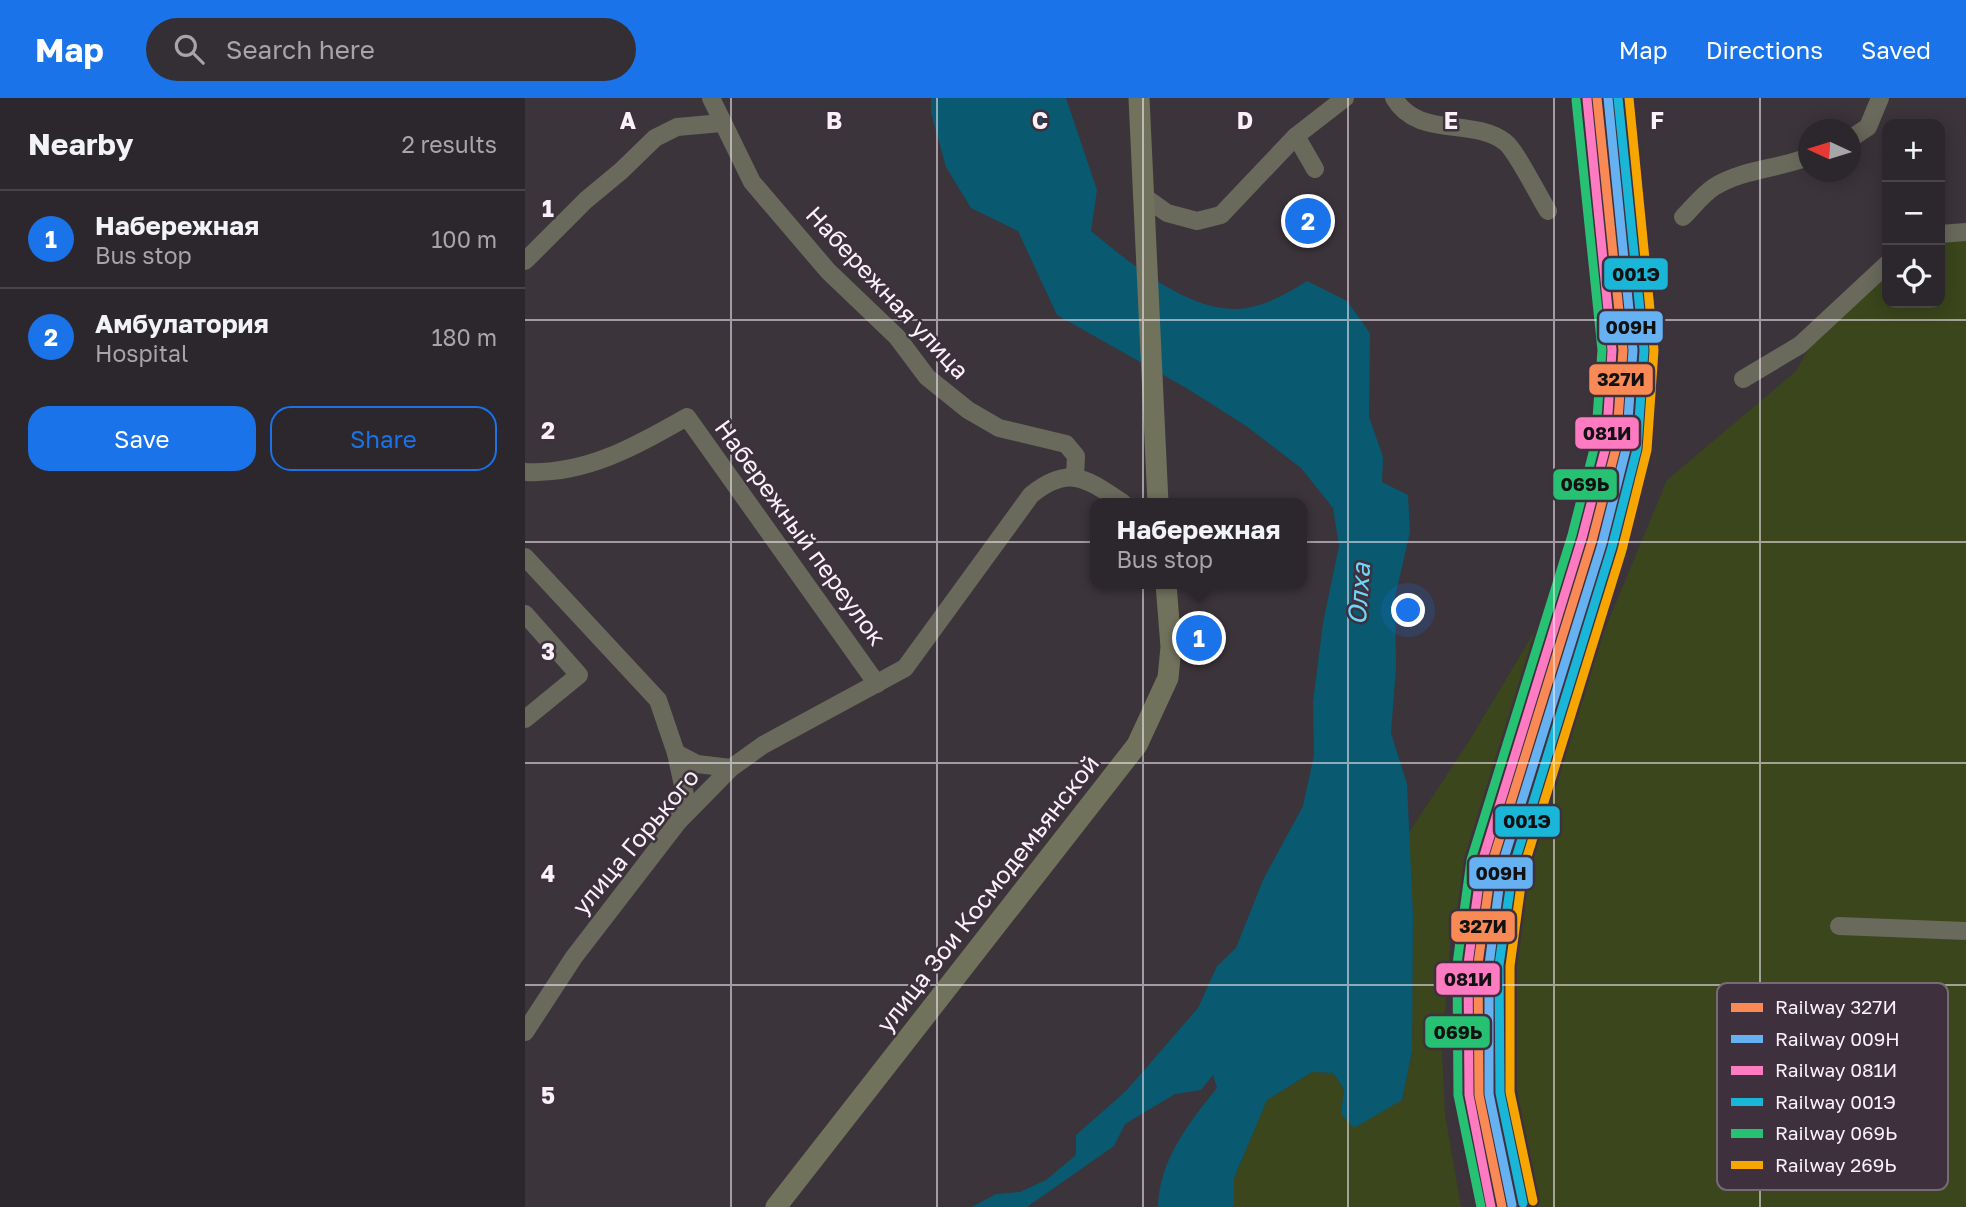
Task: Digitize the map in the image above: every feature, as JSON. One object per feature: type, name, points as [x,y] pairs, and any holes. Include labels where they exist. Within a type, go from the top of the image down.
[{"type":"main road","points":[[1139,98],[1158,498]]},
{"type":"main road","name":"улица Зои Космодемьянской","points":[[776,1207],[1137,745],[1168,678],[1171,647],[1165,589]]},
{"type":"street","name":"Набережная улица","points":[[711,98],[752,182],[828,271],[897,337],[927,377],[968,410],[999,428],[1066,444],[1076,456],[1075,476]]},
{"type":"street","points":[[1142,204],[1197,221],[1221,215],[1296,136],[1345,98]]},
{"type":"street","points":[[1394,98],[1423,123],[1479,130],[1507,143],[1548,211]]},
{"type":"street","points":[[1861,132],[1868,127],[1880,98]]},
{"type":"street","points":[[525,261],[586,200],[655,138],[677,127],[722,123]]},
{"type":"street","points":[[1296,136],[1315,169]]},
{"type":"street","points":[[1682,217],[1713,187],[1754,170],[1798,161]]},
{"type":"street","points":[[1945,234],[1966,232]]},
{"type":"street","points":[[1743,379],[1800,345],[1882,269]]},
{"type":"street","name":"Набережный переулок","points":[[525,472],[596,463],[631,449],[687,417],[877,684]]},
{"type":"street","points":[[1075,476],[1089,480],[1116,498]]},
{"type":"street","name":"улица Горького","points":[[525,1032],[574,957],[678,822],[731,768],[763,745],[905,668],[1031,495],[1047,482],[1075,476]]},
{"type":"street","points":[[525,557],[658,700],[676,753],[685,795],[678,822]]},
{"type":"street","points":[[525,614],[579,675],[525,719]]},
{"type":"street","points":[[676,753],[697,764],[731,768]]},
{"type":"street","points":[[1839,926],[1966,931]]},
{"type":"green space","points":[[1945,236],[1966,237],[1966,1207],[1531,1207],[1514,1134],[1509,990],[1516,875],[1548,766],[1667,480],[1795,372],[1833,308],[1882,271],[1882,308],[1945,308]]},
{"type":"green space","points":[[1542,619],[1477,828],[1451,932],[1442,1050],[1445,1114],[1461,1207],[1234,1207],[1234,1178],[1267,1100],[1312,1072],[1333,1073],[1344,1089],[1341,1114],[1402,1100],[1412,1051],[1413,915],[1408,834],[1469,741]]},
{"type":"water","name":"Олха","points":[[931,98],[1066,98],[1097,190],[1091,231],[1140,270],[1198,302],[1237,309],[1265,303],[1307,281],[1347,301],[1370,333],[1369,417],[1383,457],[1382,482],[1408,495],[1410,532],[1395,597],[1396,667],[1391,733],[1407,784],[1413,915],[1412,1051],[1402,1100],[1354,1128],[1341,1114],[1344,1089],[1333,1073],[1312,1072],[1267,1100],[1234,1178],[1234,1207],[1158,1207],[1164,1174],[1177,1143],[1217,1088],[1213,1075],[1201,1090],[1175,1094],[1125,1124],[1114,1146],[1027,1207],[972,1207],[996,1194],[1020,1192],[1046,1180],[1076,1155],[1076,1135],[1126,1091],[1198,1008],[1217,966],[1236,948],[1263,880],[1303,806],[1314,755],[1313,702],[1323,623],[1339,546],[1333,508],[1301,468],[1246,426],[1188,389],[1057,315],[1018,231],[971,208],[946,167],[931,113]]},
{"type":"rail line","name":"327И","points":[[1502,1207],[1479,1095],[1478,964],[1492,863],[1592,541],[1616,448],[1623,350],[1597,98]]},
{"type":"rail line","name":"009Н","points":[[1512,1205],[1489,1094],[1489,965],[1502,865],[1602,544],[1626,449],[1633,350],[1608,98]]},
{"type":"rail line","name":"001Э","points":[[1523,1203],[1500,1093],[1499,965],[1513,868],[1612,547],[1637,449],[1644,350],[1618,98]]},
{"type":"rail line","name":"269Ь","points":[[1533,1201],[1510,1092],[1510,966],[1523,870],[1622,550],[1647,450],[1654,350],[1629,98]]},
{"type":"rail line","name":"081И","points":[[1491,1207],[1469,1095],[1468,964],[1482,862],[1582,538],[1606,446],[1612,350],[1587,99]]},
{"type":"rail line","name":"069Ь","points":[[1481,1207],[1458,1095],[1457,964],[1471,860],[1572,535],[1595,445],[1602,350],[1576,100]]},
{"type":"place","name":"Амбулатория","points":[[1308,221]]},
{"type":"place","name":"Набережная","points":[[1199,638]]}]
